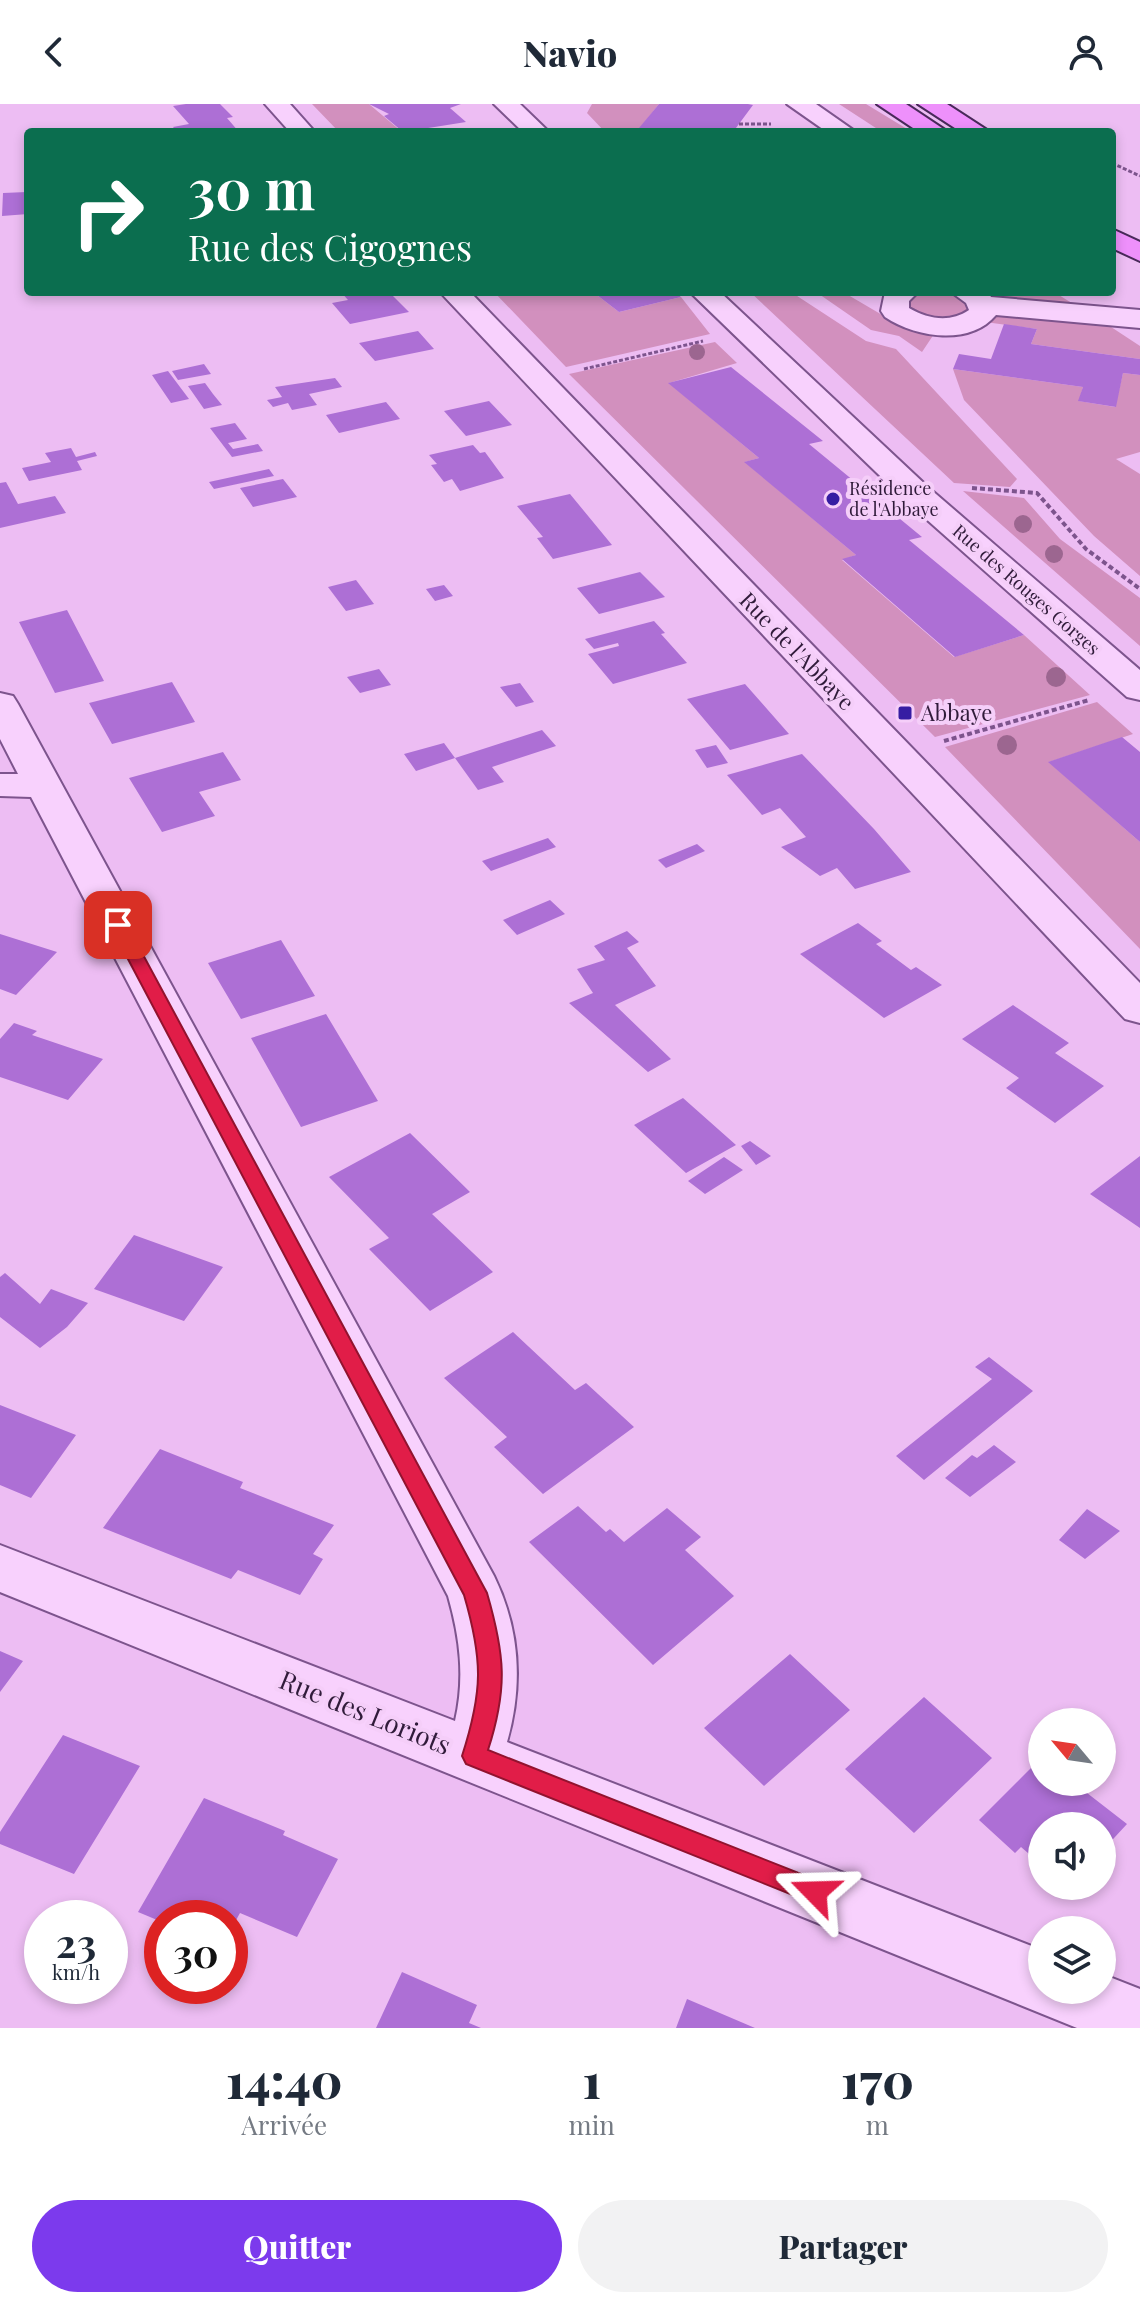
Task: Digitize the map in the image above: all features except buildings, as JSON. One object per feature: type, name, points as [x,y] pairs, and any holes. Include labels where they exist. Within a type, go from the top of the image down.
[{"type":"main road","points":[[889,104],[929,128]]},
{"type":"main road","points":[[930,104],[971,128]]},
{"type":"main road","points":[[1116,212],[1140,226]]},
{"type":"main road","points":[[1116,239],[1140,253]]},
{"type":"street","points":[[277,104],[299,128]]},
{"type":"street","points":[[506,104],[533,128]]},
{"type":"street","points":[[799,104],[838,128]]},
{"type":"street","name":"Rue de l'Abbaye","points":[[458,296],[1140,1009]]},
{"type":"street","name":"Rue des Rouges Gorges","points":[[708,296],[918,495],[1140,689]]},
{"type":"street","points":[[890,296],[895,311],[902,317],[941,326],[978,318],[984,312],[974,298]]},
{"type":"street","points":[[1107,296],[1140,317]]},
{"type":"street","points":[[974,298],[1140,317]]},
{"type":"street","points":[[0,704],[22,786],[475,1593],[490,1644],[489,1711],[474,1756]]},
{"type":"street","name":"Rue des Loriots","points":[[0,1568],[1028,1976]]},
{"type":"street","points":[[1097,2004],[1140,2021]]},
{"type":"path","points":[[739,124],[774,123]]},
{"type":"path","points":[[1116,165],[1140,176]]},
{"type":"path","points":[[582,369],[717,338]]},
{"type":"path","points":[[961,486],[1037,493],[1086,549],[1140,589]]},
{"type":"path","points":[[936,744],[1100,697]]},
{"type":"shaded area","points":[[312,104],[369,104],[397,128],[335,128]]},
{"type":"shaded area","points":[[592,104],[659,104],[640,128],[601,128],[587,113]]},
{"type":"shaded area","points":[[839,104],[866,104],[905,128],[876,128]]},
{"type":"shaded area","points":[[498,296],[598,296],[619,312],[681,297],[710,334],[566,367]]},
{"type":"shaded area","points":[[754,296],[797,296],[866,341],[896,349],[1017,479],[1010,487],[954,483]]},
{"type":"shaded area","points":[[822,296],[850,296],[901,326],[936,331],[922,352],[899,336],[871,330]]},
{"type":"shaded area","points":[[914,296],[956,296],[971,306],[967,315],[941,321],[906,309],[906,299]]},
{"type":"shaded area","points":[[985,296],[1060,296],[1075,305],[992,300]]},
{"type":"shaded area","points":[[996,310],[1105,323],[1140,346],[1140,359],[1031,344],[1037,329],[985,322]]},
{"type":"shaded area","points":[[715,342],[737,363],[669,383],[759,458],[745,462],[856,555],[842,560],[954,657],[1024,635],[1090,695],[935,737],[569,374]]},
{"type":"shaded area","points":[[953,369],[1083,387],[1079,401],[1115,407],[1123,373],[1140,375],[1140,452],[1116,459],[1140,474],[1140,576],[1094,536],[964,400]]},
{"type":"shaded area","points":[[963,491],[1024,498],[1060,539],[1140,598],[1140,646]]},
{"type":"shaded area","points":[[1097,702],[1133,734],[1049,762],[1140,842],[1140,949],[945,747]]},
{"type":"place","name":"Résidence de l'Abbaye","points":[[833,499]]},
{"type":"place","name":"Abbaye","points":[[905,713]]},
{"type":"route","points":[[118,925],[475,1593],[490,1644],[489,1711],[474,1756],[815,1892]]}]
